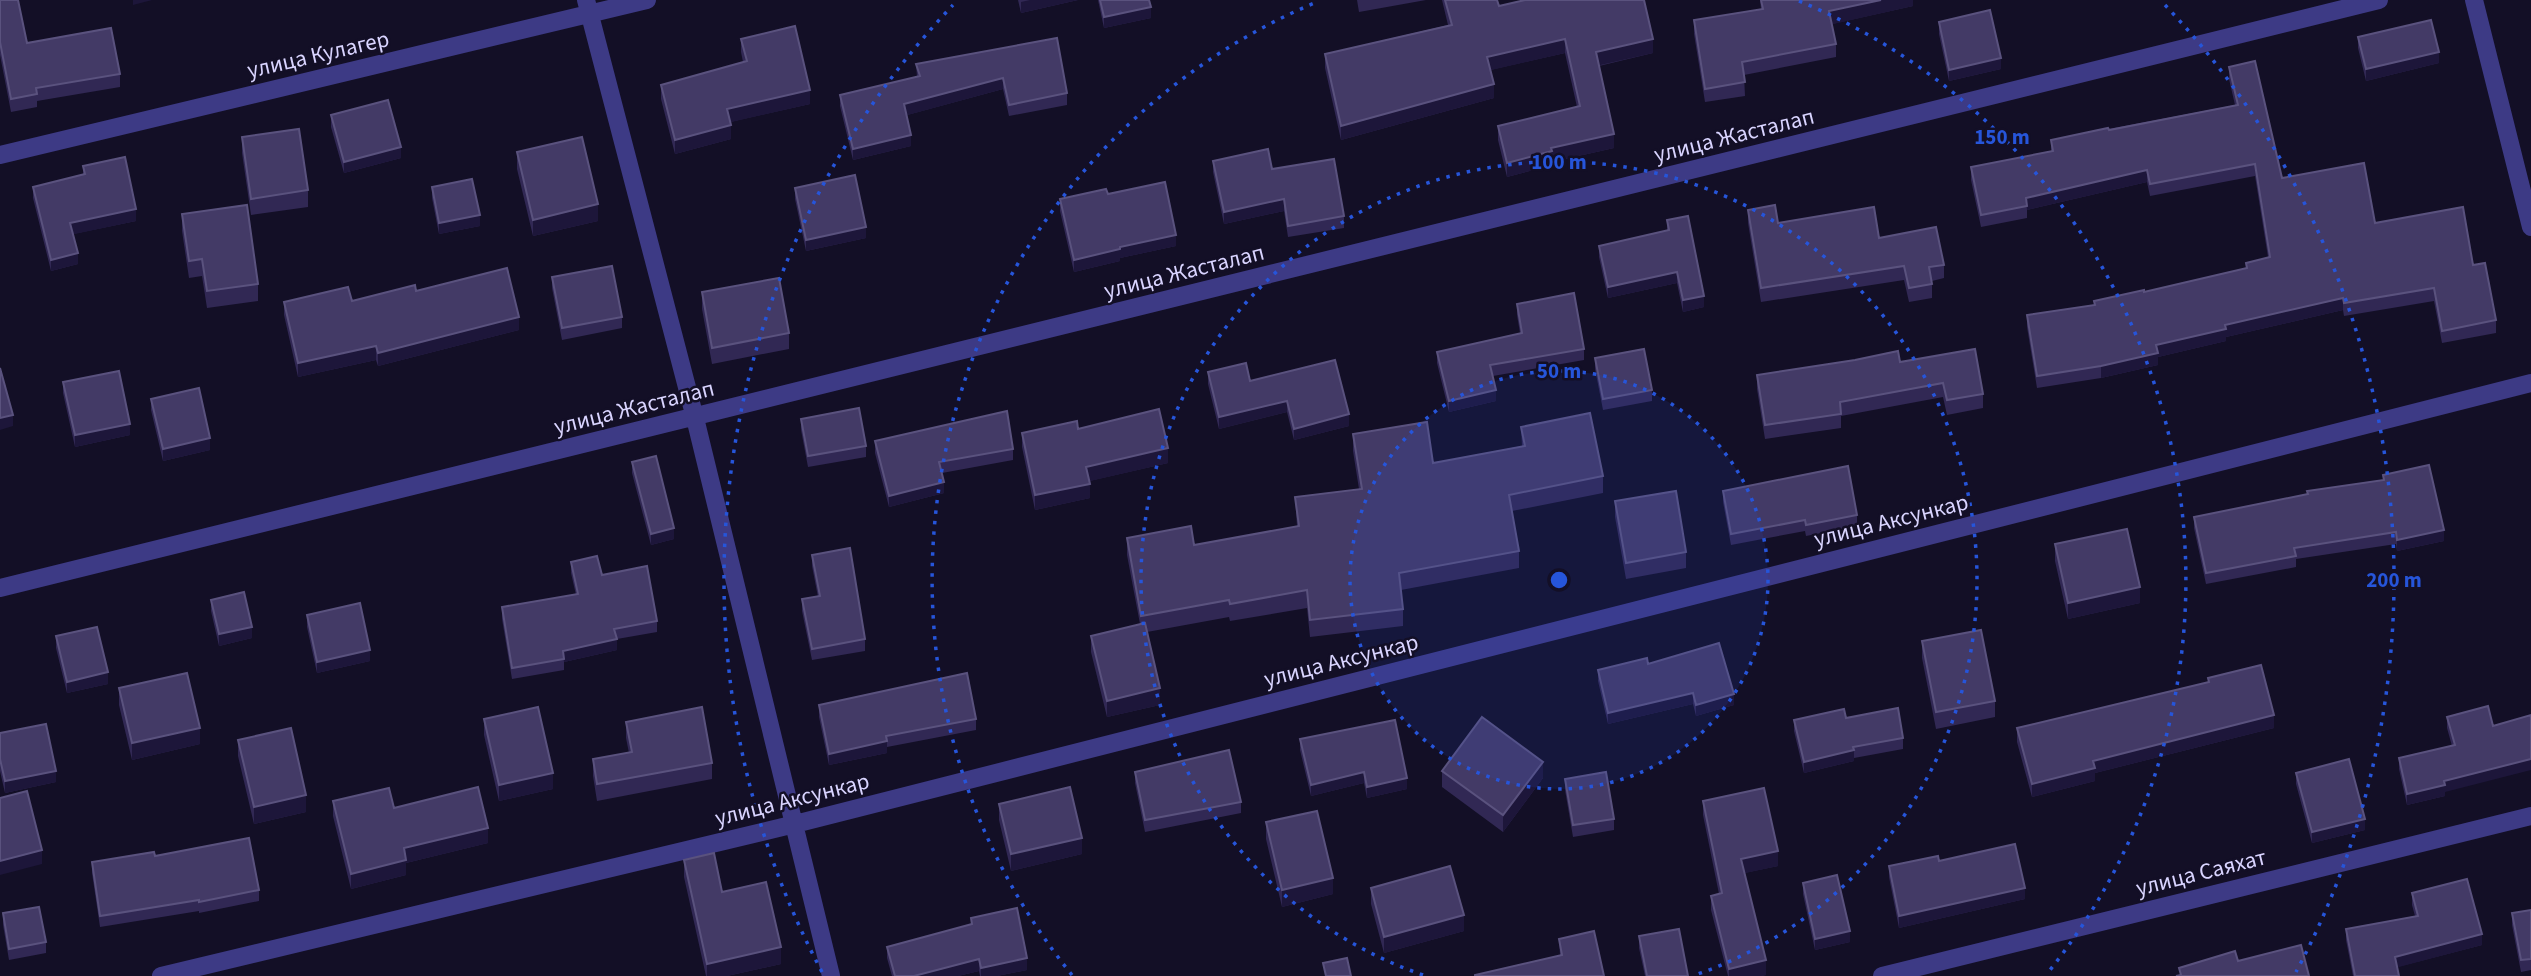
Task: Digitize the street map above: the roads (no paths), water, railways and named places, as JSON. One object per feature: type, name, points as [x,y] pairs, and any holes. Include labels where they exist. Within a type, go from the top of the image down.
[{"type":"street","name":"улица Кулагер","points":[[0,155],[587,7],[647,0]]},
{"type":"street","name":"улица Жасталап","points":[[0,588],[2379,0]]},
{"type":"street","points":[[2474,0],[2531,227]]},
{"type":"street","points":[[587,7],[695,418],[831,976]]},
{"type":"street","name":"улица Аксункар","points":[[161,976],[795,824],[2531,383]]},
{"type":"street","name":"улица Саяхат","points":[[1882,976],[2531,816]]}]
